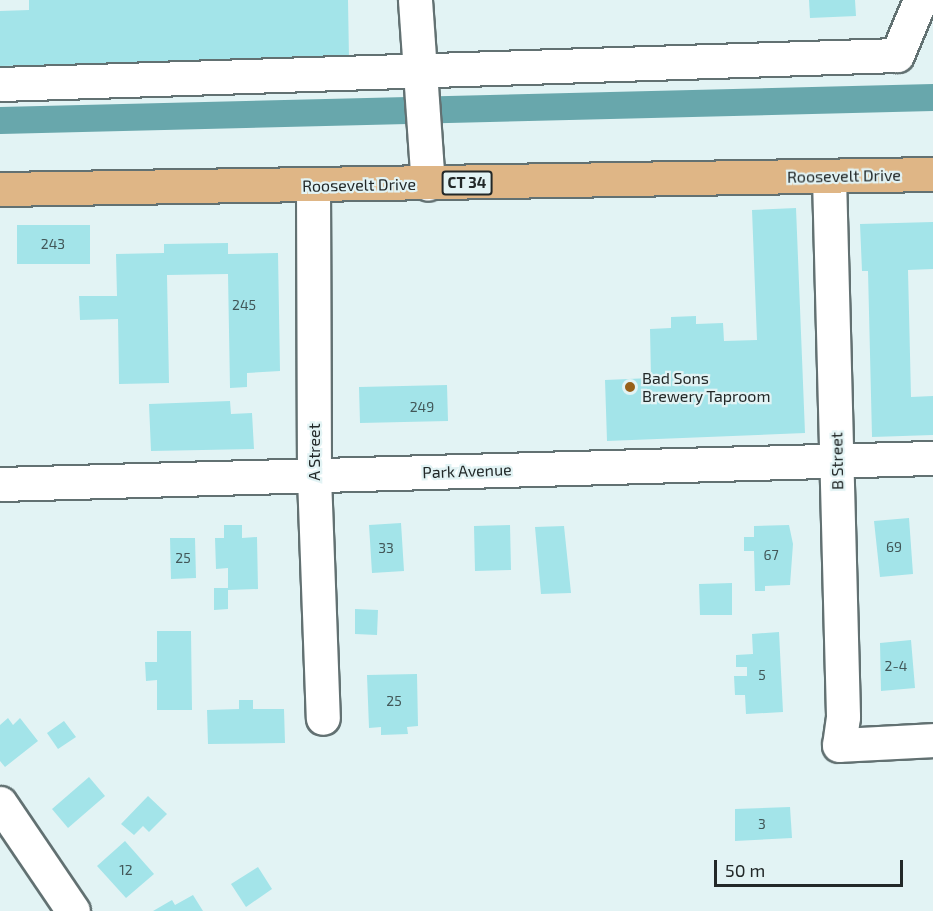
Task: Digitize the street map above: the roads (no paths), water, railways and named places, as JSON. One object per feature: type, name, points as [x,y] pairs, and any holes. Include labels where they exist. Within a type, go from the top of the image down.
[{"type":"main road","name":"Roosevelt Drive","points":[[0,189],[313,186],[427,171],[829,177],[933,174]]},
{"type":"street","points":[[415,0],[417,78],[427,171]]},
{"type":"street","points":[[0,84],[417,78],[897,55],[920,0]]},
{"type":"street","name":"B Street","points":[[829,177],[843,717],[839,746],[933,740]]},
{"type":"street","name":"A Street","points":[[313,186],[314,477],[323,718]]},
{"type":"street","name":"Park Avenue","points":[[0,484],[933,458]]},
{"type":"street","points":[[0,803],[73,911]]},
{"type":"waterway","points":[[0,120],[933,97]]},
{"type":"place","name":"Bad Sons Brewery Taproom","points":[[630,387]]}]
